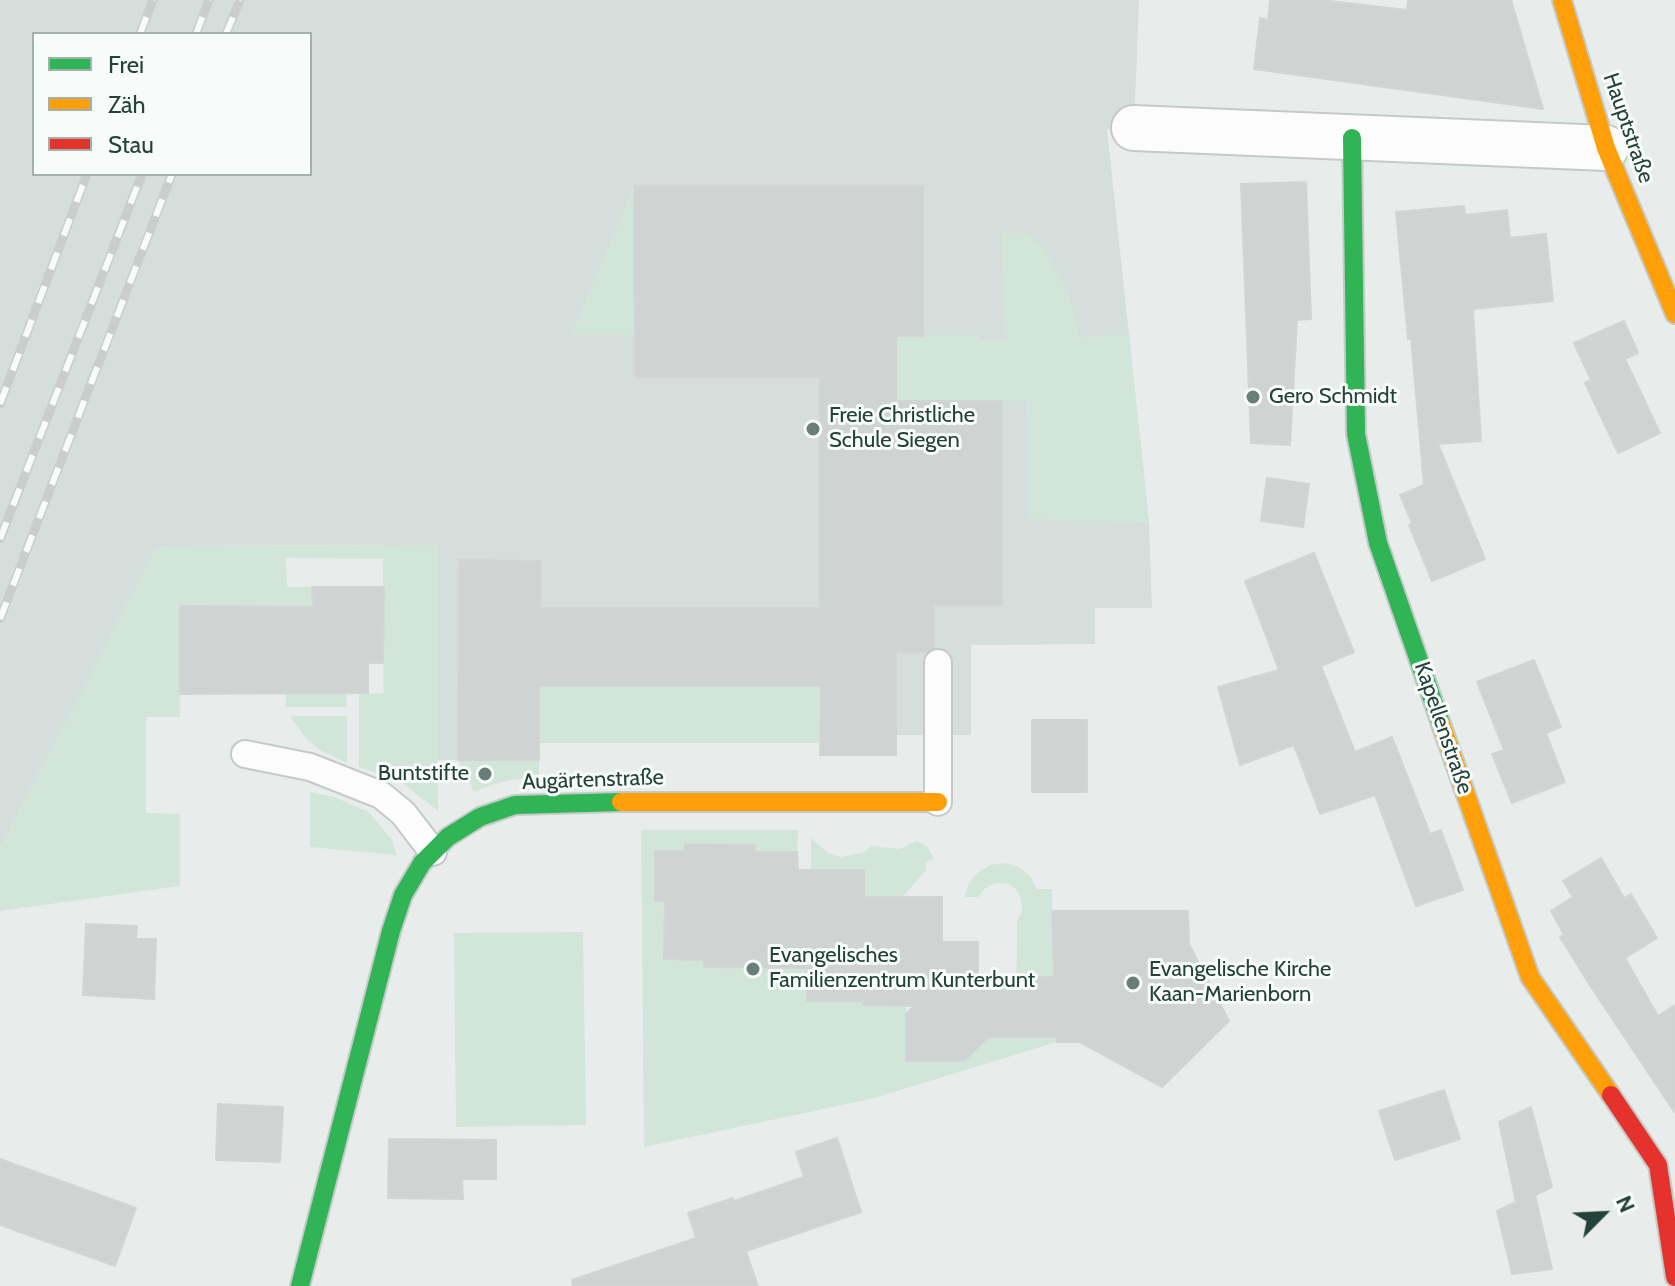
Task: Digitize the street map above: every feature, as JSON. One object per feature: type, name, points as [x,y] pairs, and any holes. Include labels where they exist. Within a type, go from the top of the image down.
[{"type":"street","name":"Hauptstraße","points":[[1562,0],[1606,148],[1675,314]]},
{"type":"street","points":[[1134,128],[1606,148]]},
{"type":"street","name":"Kapellenstraße","points":[[1352,138],[1356,434],[1378,543],[1530,977],[1658,1165],[1675,1277]]},
{"type":"street","name":"Augärtenstraße","points":[[300,1286],[391,931],[403,895],[422,863],[448,837],[480,817],[527,804],[552,802],[938,802]]},
{"type":"lane","points":[[938,663],[938,802]]},
{"type":"lane","points":[[245,754],[310,767],[381,795],[403,813],[433,852]]},
{"type":"shaded area","points":[[0,0],[1139,0],[1134,128],[1107,129],[1149,522],[1152,608],[1095,608],[1095,644],[971,645],[971,735],[896,735],[896,755],[820,755],[820,743],[540,743],[539,760],[384,760],[383,545],[158,546],[0,848]]},
{"type":"green space","points":[[634,186],[635,335],[571,335]]},
{"type":"green space","points":[[1002,233],[1027,233],[1044,249],[1066,288],[1078,337],[1129,335],[1149,522],[1028,519],[1027,401],[914,401],[896,550],[896,336],[979,335],[979,340],[1005,339]]},
{"type":"green space","points":[[438,545],[438,811],[400,781],[359,767],[359,694],[384,693],[383,559],[286,558],[287,587],[312,587],[313,614],[285,607],[180,607],[180,717],[146,717],[146,813],[180,814],[180,886],[0,911],[0,848],[157,546]]},
{"type":"green space","points":[[285,682],[311,694],[347,694],[346,707],[286,707]]},
{"type":"green space","points":[[539,686],[821,686],[821,743],[539,743]]},
{"type":"green space","points":[[290,716],[347,716],[347,763],[307,740]]},
{"type":"green space","points":[[458,760],[539,760],[539,779],[516,779],[474,792]]},
{"type":"green space","points":[[310,792],[334,797],[369,812],[391,839],[397,855],[310,847]]},
{"type":"green space","name":"Evangelisches Familienzentrum Kunterbunt","points":[[641,830],[798,830],[797,852],[754,852],[754,845],[685,844],[684,851],[655,851],[665,901],[664,959],[797,960],[864,1001],[864,1005],[906,1006],[906,1044],[926,1061],[963,1061],[988,1037],[1016,1037],[1017,921],[1022,911],[1021,899],[1016,889],[1006,883],[995,883],[985,888],[978,897],[964,897],[969,883],[978,872],[990,865],[1005,863],[1019,867],[1030,876],[1037,889],[1052,889],[1053,932],[1056,932],[1057,1042],[871,1099],[644,1147]]},
{"type":"green space","points":[[811,838],[828,853],[840,857],[862,853],[872,846],[900,849],[917,841],[928,847],[934,859],[926,862],[926,870],[903,897],[864,897],[863,870],[811,870]]},
{"type":"green space","points":[[583,932],[586,1125],[456,1127],[454,933]]},
{"type":"building","points":[[1270,0],[1321,0],[1407,10],[1408,0],[1511,0],[1543,109],[1254,69],[1260,18],[1268,20]]},
{"type":"building","points":[[1306,182],[1311,319],[1297,320],[1290,445],[1251,443],[1241,184]]},
{"type":"building","points":[[634,186],[923,186],[923,336],[896,336],[896,401],[1002,401],[1002,605],[934,605],[934,648],[927,652],[896,652],[896,755],[820,755],[821,686],[539,686],[539,760],[458,760],[459,560],[540,561],[540,608],[820,608],[820,377],[635,377]]},
{"type":"building","points":[[1464,206],[1465,215],[1507,210],[1510,238],[1546,234],[1553,301],[1473,309],[1481,441],[1438,444],[1485,559],[1432,581],[1400,495],[1424,485],[1396,212]]},
{"type":"building","points":[[1624,321],[1638,353],[1625,359],[1660,433],[1618,453],[1585,383],[1591,380],[1574,343]]},
{"type":"building","points":[[1267,478],[1309,484],[1303,527],[1261,521]]},
{"type":"building","points":[[1314,553],[1354,652],[1321,666],[1355,752],[1392,737],[1430,834],[1441,830],[1463,890],[1416,906],[1375,795],[1320,814],[1294,745],[1240,765],[1218,687],[1279,670],[1245,581]]},
{"type":"building","points":[[312,587],[384,587],[383,663],[368,663],[368,693],[180,694],[180,606],[313,607]]},
{"type":"building","points":[[1534,660],[1561,727],[1546,733],[1565,782],[1512,803],[1492,754],[1504,750],[1477,682]]},
{"type":"building","points":[[1032,720],[1087,720],[1087,792],[1032,792]]},
{"type":"building","points":[[685,844],[755,845],[754,852],[797,852],[798,870],[864,870],[864,897],[942,897],[942,942],[978,942],[978,977],[1054,977],[1052,911],[1188,911],[1189,944],[1229,1021],[1162,1087],[1080,1042],[1057,1042],[1057,1037],[988,1037],[964,1061],[906,1061],[906,1014],[914,1006],[863,1005],[864,1001],[807,1001],[807,968],[704,967],[704,960],[664,959],[665,901],[655,901],[655,851],[684,851]]},
{"type":"building","points":[[1601,858],[1624,898],[1631,894],[1657,938],[1625,958],[1658,1016],[1675,1005],[1675,1113],[1560,937],[1564,935],[1551,911],[1573,897],[1563,881]]},
{"type":"building","points":[[86,924],[137,926],[136,939],[156,939],[154,999],[83,995]]},
{"type":"building","points":[[1444,1090],[1460,1139],[1395,1160],[1379,1111]]},
{"type":"building","points":[[218,1104],[283,1107],[280,1162],[216,1160]]},
{"type":"building","points":[[1531,1107],[1552,1187],[1535,1195],[1552,1269],[1512,1274],[1497,1211],[1516,1202],[1499,1122]]},
{"type":"building","points":[[837,1138],[861,1212],[746,1251],[758,1286],[573,1286],[572,1280],[696,1238],[688,1213],[804,1177],[796,1152]]},
{"type":"building","points":[[389,1139],[496,1140],[496,1179],[462,1179],[463,1199],[388,1198]]},
{"type":"building","points":[[0,1159],[136,1208],[115,1266],[0,1225]]},
{"type":"railway","points":[[141,32],[153,0]]},
{"type":"railway","points":[[197,32],[209,0]]},
{"type":"railway","points":[[227,32],[240,0]]},
{"type":"railway","points":[[0,404],[86,176]]},
{"type":"railway","points":[[0,539],[141,176]]},
{"type":"railway","points":[[0,619],[171,176]]},
{"type":"traffic: fast","points":[[1352,138],[1356,434],[1378,543],[1441,724]]},
{"type":"traffic: fast","points":[[300,1286],[391,931],[403,895],[422,863],[448,837],[480,817],[515,805],[621,802]]},
{"type":"traffic: slow","points":[[1562,0],[1606,148],[1675,314]]},
{"type":"traffic: slow","points":[[1441,724],[1530,977],[1611,1095]]},
{"type":"traffic: slow","points":[[621,802],[938,802]]},
{"type":"traffic: jam","points":[[1611,1095],[1658,1165],[1675,1277]]},
{"type":"place","name":"Gero Schmidt","points":[[1253,397]]},
{"type":"place","name":"Freie Christliche Schule Siegen","points":[[813,429]]},
{"type":"place","name":"Buntstifte","points":[[485,774]]},
{"type":"place","name":"Evangelisches Familienzentrum Kunterbunt","points":[[753,969]]},
{"type":"place","name":"Evangelische Kirche Kaan-Marienborn","points":[[1133,983]]}]
